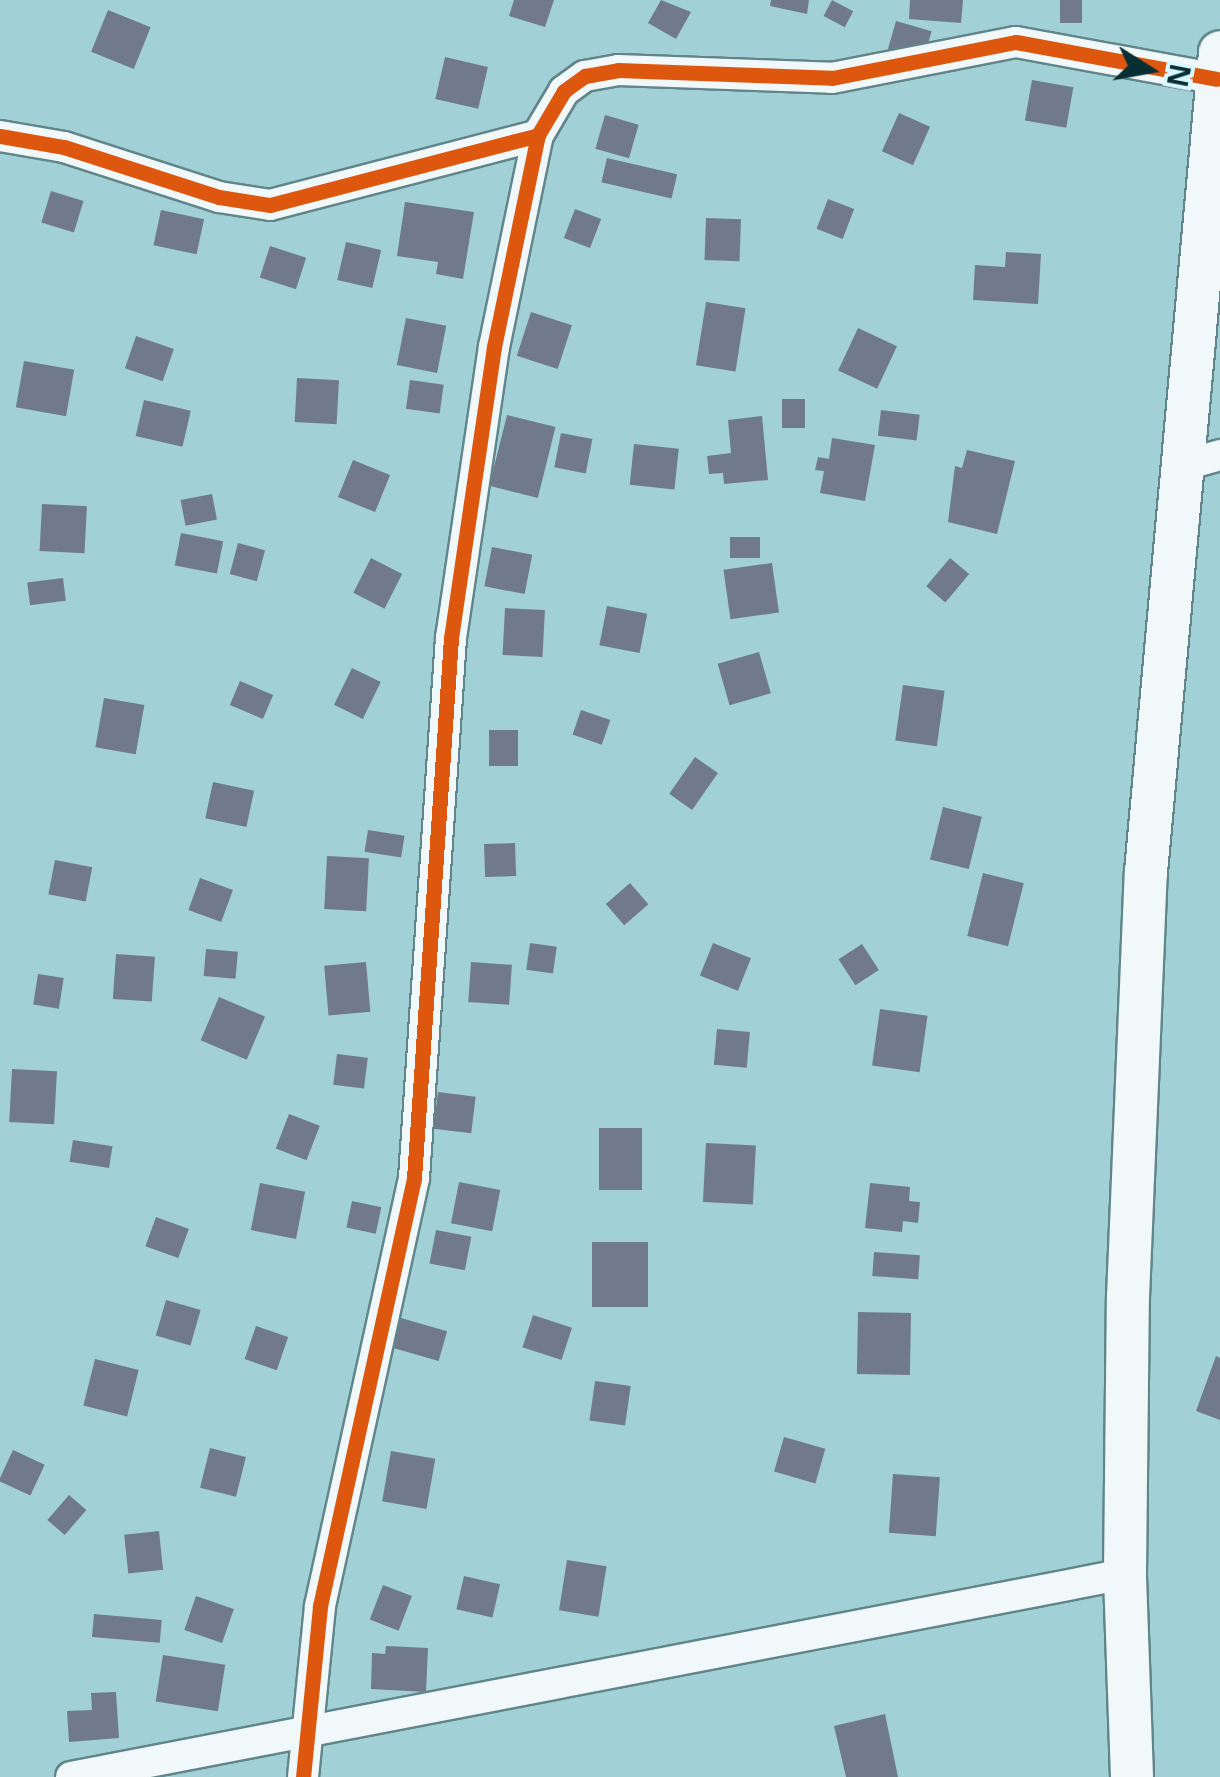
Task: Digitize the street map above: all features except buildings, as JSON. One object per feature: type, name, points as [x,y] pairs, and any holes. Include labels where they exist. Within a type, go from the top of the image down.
[{"type":"main road","points":[[1132,1777],[1124,1574],[1146,872],[1178,467],[1218,66]]},
{"type":"street","points":[[303,1777],[320,1606],[414,1178],[451,638],[494,347],[538,135],[564,92],[585,76],[618,70],[832,78],[900,68],[993,42],[1218,66]]},
{"type":"street","points":[[0,136],[64,147],[219,197],[270,205],[538,135]]},
{"type":"street","points":[[1178,467],[1220,455]]},
{"type":"street","points":[[71,1777],[1124,1574]]},
{"type":"cycle path","points":[[0,136],[64,147],[219,197],[270,205],[538,135],[564,91],[585,76],[618,70],[832,78],[1016,42],[1217,79]]},
{"type":"cycle path","points":[[303,1777],[320,1606],[414,1178],[451,638],[494,347],[538,135]]}]
